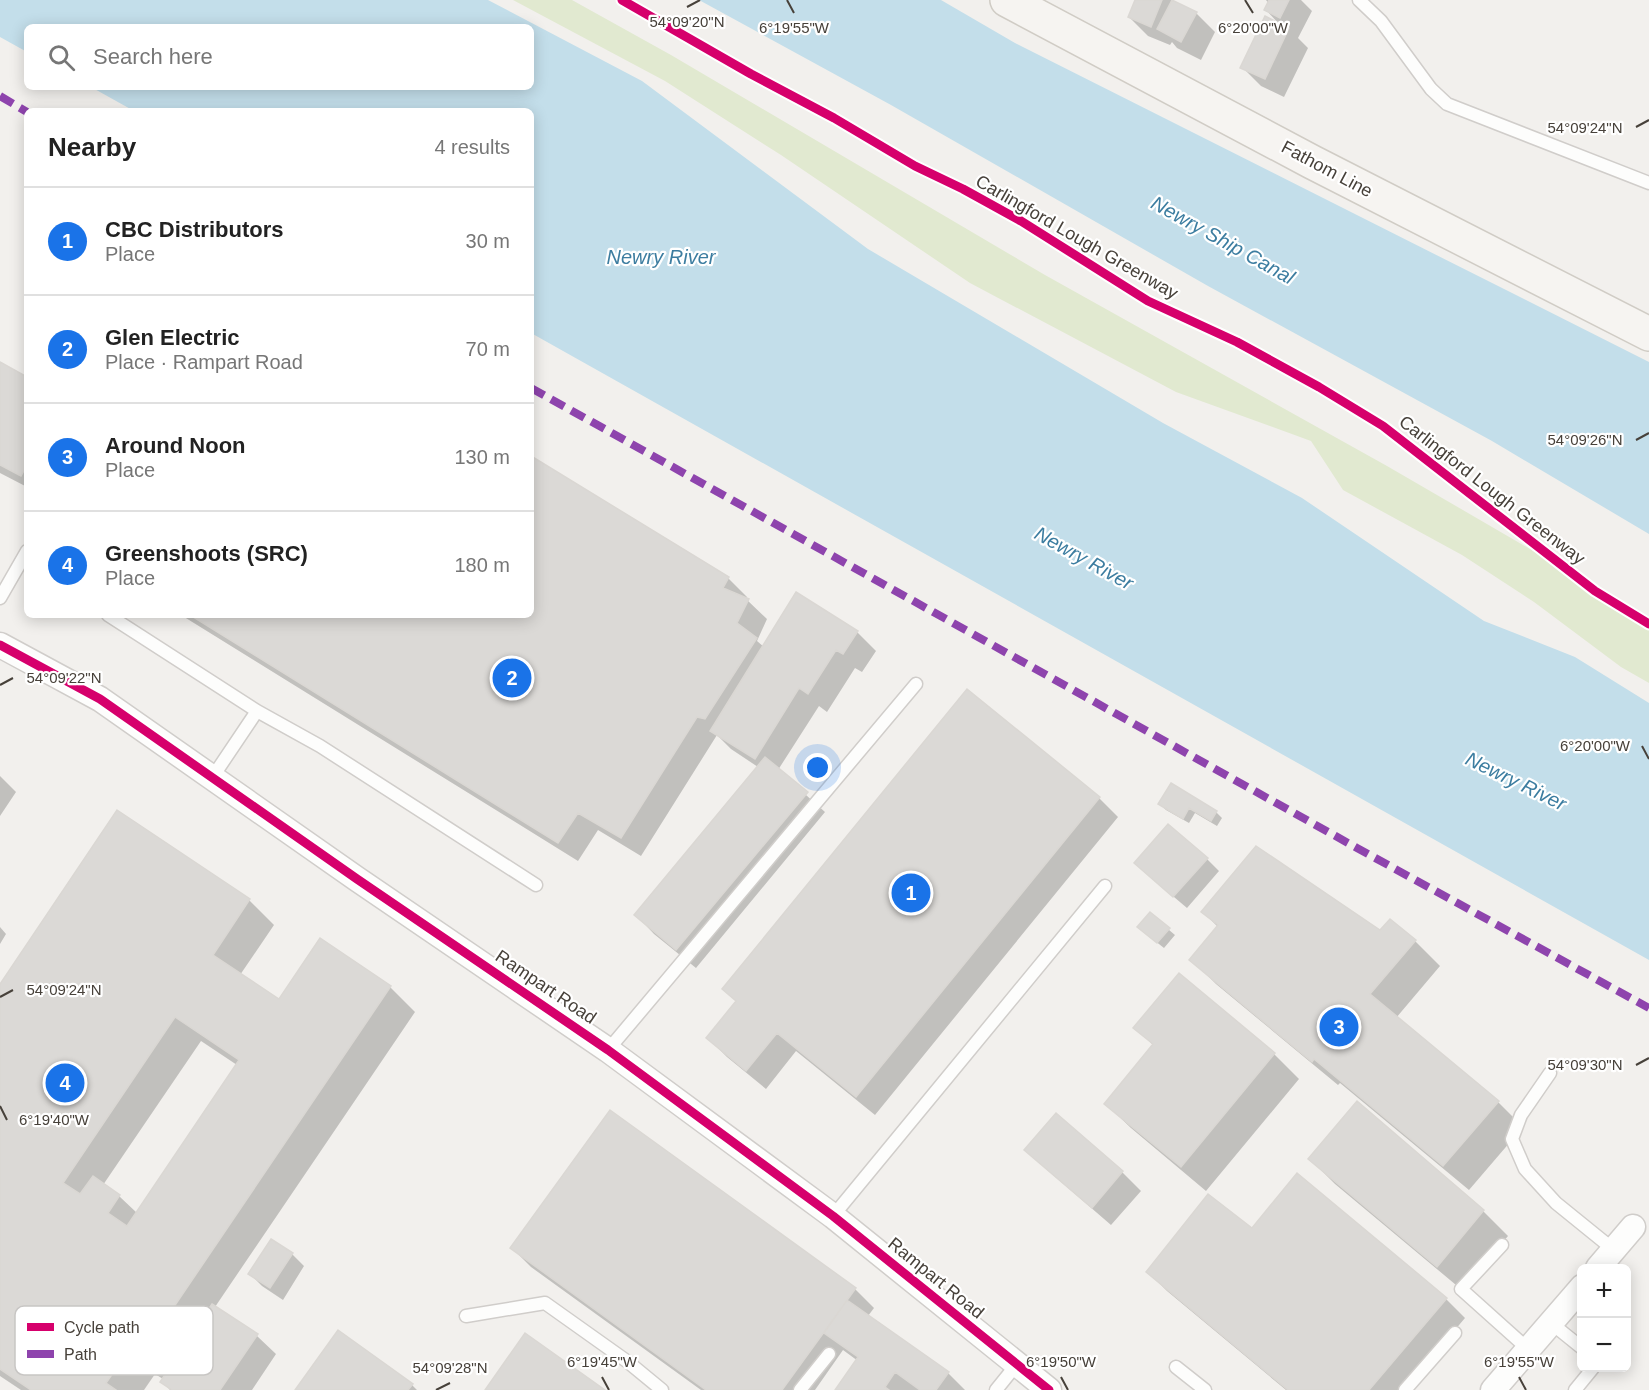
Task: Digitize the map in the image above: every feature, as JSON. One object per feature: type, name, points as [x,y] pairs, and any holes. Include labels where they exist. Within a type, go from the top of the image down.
[{"type":"main road","name":"Fathom Line","points":[[1007,0],[1322,167],[1649,334]]},
{"type":"street","name":"Rampart Road","points":[[0,645],[100,699],[357,879],[608,1050],[833,1216],[1049,1390]]},
{"type":"street","points":[[1602,1264],[1634,1227]]},
{"type":"street","points":[[1493,1390],[1577,1292]]},
{"type":"lane","points":[[1359,0],[1381,21],[1431,89],[1447,104],[1649,183]]},
{"type":"lane","points":[[0,598],[24,556]]},
{"type":"lane","points":[[113,618],[257,711],[320,746],[536,885]]},
{"type":"lane","points":[[608,1050],[916,684]]},
{"type":"lane","points":[[212,778],[257,711]]},
{"type":"lane","points":[[833,1216],[1106,886]]},
{"type":"lane","points":[[1550,1073],[1521,1115],[1512,1139],[1525,1169],[1540,1186],[1556,1203],[1614,1250]]},
{"type":"lane","points":[[1502,1245],[1461,1289],[1528,1349]]},
{"type":"lane","points":[[466,1316],[545,1303],[628,1362],[662,1390]]},
{"type":"lane","points":[[1551,1323],[1577,1345]]},
{"type":"lane","points":[[1405,1390],[1455,1333]]},
{"type":"lane","points":[[800,1390],[829,1354]]},
{"type":"lane","points":[[996,1390],[1017,1364]]},
{"type":"lane","points":[[1176,1367],[1205,1390]]},
{"type":"lane","points":[[1575,1390],[1590,1372]]},
{"type":"green space","points":[[513,0],[572,0],[671,55],[1045,275],[1387,466],[1649,618],[1649,683],[1621,667],[1534,602],[1462,555],[1343,490],[1311,441],[1176,392],[970,283],[781,155],[665,81]]},
{"type":"water","name":"Newry River","points":[[0,0],[488,0],[534,24],[24,24],[24,50],[0,37]]},
{"type":"water","name":"Newry Ship Canal","points":[[699,0],[941,0],[1015,43],[1649,362],[1649,534],[1492,441],[1208,286],[891,105]]},
{"type":"water","name":"Newry River","points":[[534,24],[642,81],[868,249],[1163,423],[1302,498],[1484,621],[1575,657],[1649,703],[1649,960],[534,335],[534,108],[129,108],[96,90],[534,90]]},
{"type":"building","points":[[1135,0],[1162,0],[1151,27],[1128,17]]},
{"type":"building","points":[[1172,0],[1197,12],[1181,42],[1157,29]]},
{"type":"building","points":[[1269,0],[1289,0],[1280,18],[1264,10]]},
{"type":"building","points":[[1265,16],[1289,28],[1265,79],[1240,68]]},
{"type":"building","points":[[0,362],[24,375],[24,470],[21,476],[0,465]]},
{"type":"building","points":[[534,458],[729,577],[723,588],[749,599],[737,623],[757,638],[705,719],[697,717],[621,838],[578,813],[558,843],[195,618],[534,618]]},
{"type":"building","points":[[796,592],[858,631],[843,654],[836,650],[808,694],[799,688],[755,759],[710,731]]},
{"type":"building","points":[[967,689],[1100,797],[856,1097],[777,1033],[746,1071],[706,1038],[736,1001],[722,989]]},
{"type":"building","points":[[765,757],[808,792],[676,950],[634,915]]},
{"type":"building","points":[[1171,783],[1217,811],[1211,821],[1189,808],[1183,819],[1158,804]]},
{"type":"building","points":[[117,810],[250,899],[213,955],[279,999],[320,938],[391,986],[175,1306],[15,1306],[15,1375],[112,1375],[106,1383],[116,1390],[31,1390],[0,1369],[0,984]],"holes":[[[175,1017],[239,1060],[127,1226],[108,1213],[120,1195],[93,1176],[80,1194],[63,1183]]]},
{"type":"building","points":[[1168,824],[1208,858],[1173,897],[1134,863]]},
{"type":"building","points":[[1256,846],[1380,930],[1390,919],[1416,940],[1370,994],[1499,1101],[1443,1166],[1314,1059],[1312,1062],[1189,960],[1218,925],[1201,912]]},
{"type":"building","points":[[1150,912],[1170,928],[1157,943],[1137,927]]},
{"type":"building","points":[[1179,973],[1275,1053],[1181,1167],[1104,1104],[1153,1044],[1133,1028]]},
{"type":"building","points":[[1357,1101],[1484,1210],[1437,1267],[1308,1159]]},
{"type":"building","points":[[610,1110],[856,1288],[782,1390],[706,1390],[510,1248]]},
{"type":"building","points":[[1056,1113],[1123,1171],[1092,1208],[1024,1150]]},
{"type":"building","points":[[1297,1173],[1447,1298],[1369,1390],[1288,1390],[1146,1272],[1208,1194],[1252,1228]]},
{"type":"building","points":[[271,1239],[293,1253],[270,1288],[248,1274]]},
{"type":"building","points":[[847,1300],[949,1372],[936,1390],[920,1390],[895,1372],[885,1387],[889,1390],[835,1390],[858,1357],[824,1333]]},
{"type":"building","points":[[212,1304],[258,1334],[220,1390],[172,1390],[160,1382],[165,1375],[213,1375],[213,1306],[211,1306]]},
{"type":"building","points":[[338,1330],[413,1384],[408,1390],[295,1390]]},
{"type":"building","points":[[525,1333],[605,1390],[485,1390]]},
{"type":"marked path","points":[[0,96],[24,110]]},
{"type":"marked path","points":[[534,390],[1649,1008]]},
{"type":"cycle path","name":"Carlingford Lough Greenway","points":[[622,0],[751,74],[834,118],[915,166],[1021,221],[1148,301],[1237,342],[1319,387],[1383,426],[1595,591],[1649,624]]},
{"type":"cycle path","points":[[0,645],[100,699],[357,879],[608,1050],[833,1216],[1049,1390]]},
{"type":"place","name":"Glen Electric","points":[[512,678]]},
{"type":"place","name":"CBC Distributors","points":[[911,893]]},
{"type":"place","name":"Around Noon","points":[[1339,1027]]},
{"type":"place","name":"Greenshoots (SRC)","points":[[65,1083]]}]
